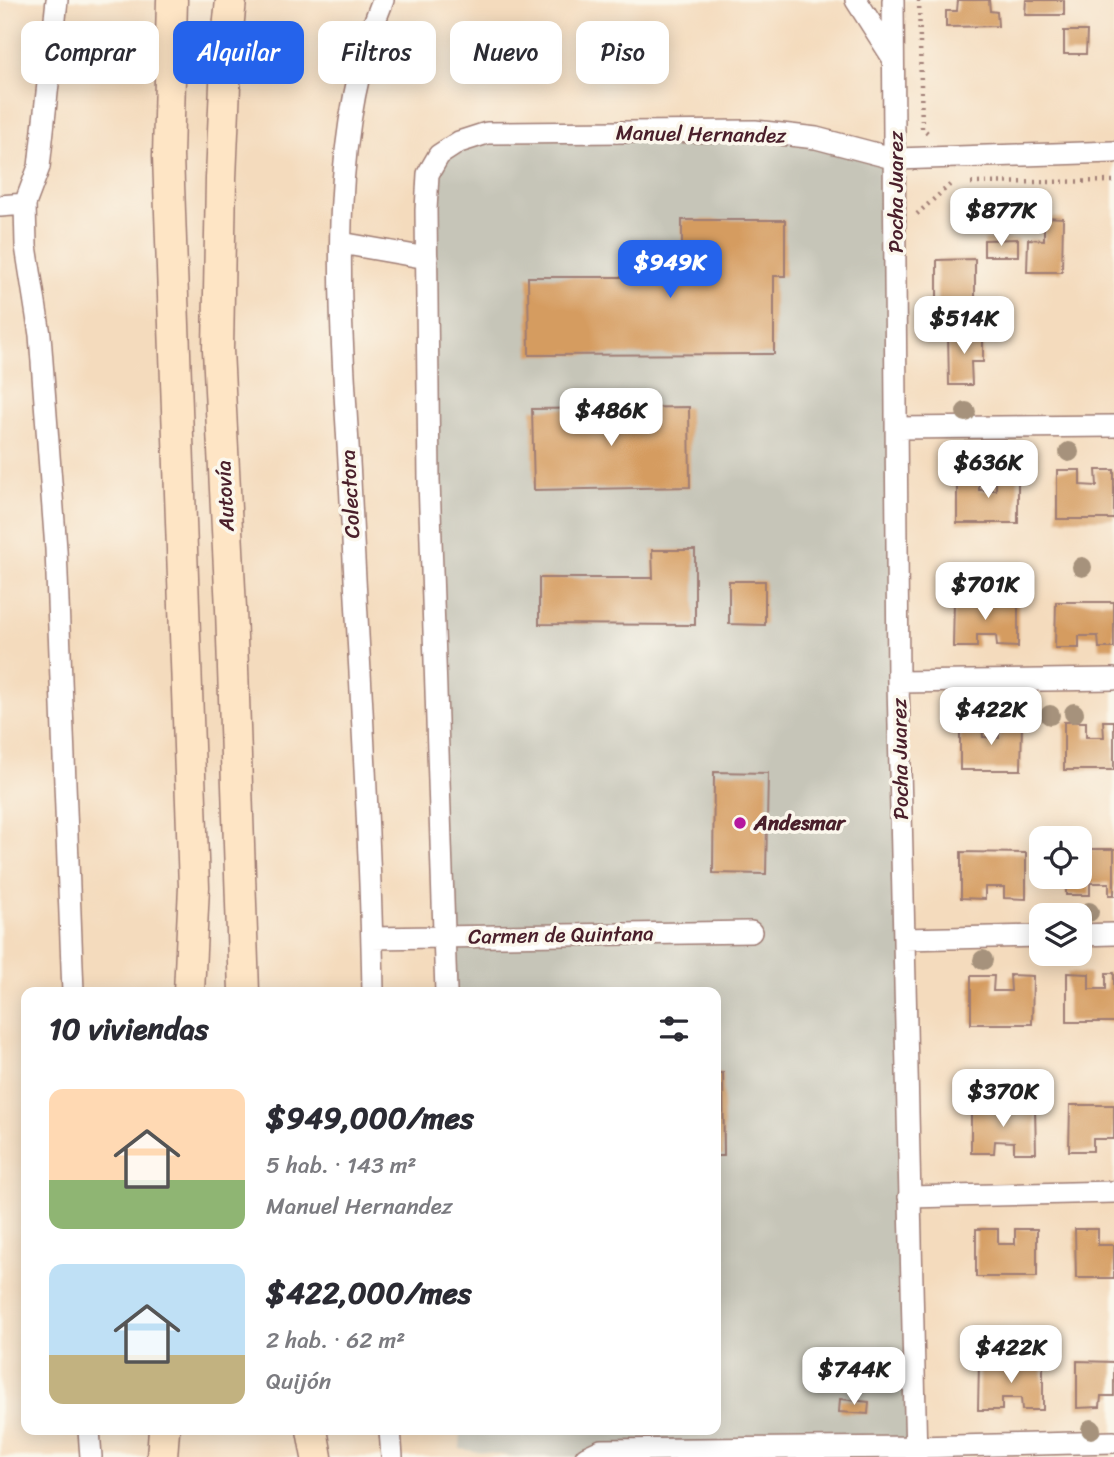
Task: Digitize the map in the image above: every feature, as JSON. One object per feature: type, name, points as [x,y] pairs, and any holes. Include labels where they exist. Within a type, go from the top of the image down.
[{"type":"street","points":[[57,0],[40,167],[25,204],[26,246],[40,335],[56,549],[73,987]]},
{"type":"street","name":"Autovía","points":[[172,0],[168,156],[194,887],[189,987]]},
{"type":"street","name":"Autovía","points":[[231,0],[226,39],[218,350],[231,608],[244,987]]},
{"type":"street","name":"Colectora","points":[[373,987],[341,243],[342,180],[353,106],[371,29],[383,0]]},
{"type":"street","points":[[856,0],[895,60]]},
{"type":"street","name":"Pocha Juarez","points":[[893,0],[898,682],[916,1452]]},
{"type":"street","name":"Manuel Hernandez","points":[[426,258],[428,174],[439,155],[459,142],[487,133],[755,131],[816,138],[896,159],[1114,152]]},
{"type":"street","points":[[0,206],[25,204]]},
{"type":"street","points":[[341,243],[426,258],[429,480],[446,987]]},
{"type":"street","points":[[897,428],[1114,426]]},
{"type":"street","points":[[898,682],[1114,678]]},
{"type":"street","name":"Carmen de Quintana","points":[[372,938],[751,932]]},
{"type":"street","points":[[1092,935],[1114,934]]},
{"type":"street","points":[[904,939],[1029,936]]},
{"type":"street","points":[[909,1197],[1114,1192]]},
{"type":"street","points":[[89,1435],[90,1457]]},
{"type":"street","points":[[162,1457],[164,1435]]},
{"type":"street","points":[[313,1435],[317,1457]]},
{"type":"street","points":[[390,1435],[391,1457]]},
{"type":"street","points":[[586,1457],[601,1450],[916,1452],[1114,1442]]},
{"type":"path","points":[[919,0],[922,128],[932,137]]},
{"type":"path","points":[[916,215],[950,183],[1114,181]]},
{"type":"shaded area","points":[[755,131],[896,159],[916,1447],[586,1457],[515,1457],[460,1449],[461,1435],[721,1435],[721,987],[446,987],[426,237],[439,155],[459,142]]},
{"type":"building","points":[[958,0],[989,0],[990,11],[997,12],[998,26],[946,27],[946,11],[957,11]]},
{"type":"building","points":[[1026,0],[1064,0],[1064,15],[1025,15]]},
{"type":"building","points":[[1064,31],[1087,31],[1086,54],[1064,54]]},
{"type":"building","points":[[1044,217],[1063,218],[1062,272],[1027,272],[1028,239],[1044,240]]},
{"type":"building","points":[[682,220],[785,220],[785,276],[774,276],[774,354],[529,355],[528,277],[682,277]]},
{"type":"building","points":[[1018,239],[1018,256],[984,256],[984,240]]},
{"type":"building","points":[[975,259],[975,306],[937,307],[937,260]]},
{"type":"building","points":[[983,332],[983,362],[971,362],[972,385],[949,385],[948,333]]},
{"type":"building","points":[[689,407],[690,487],[534,490],[532,409]]},
{"type":"building","points":[[1057,470],[1080,470],[1080,485],[1097,486],[1096,470],[1114,470],[1114,519],[1057,519]]},
{"type":"building","points":[[1018,474],[1018,523],[957,523],[957,475],[979,475],[979,490],[996,490],[996,475]]},
{"type":"building","points":[[652,550],[695,550],[695,625],[539,624],[539,578],[653,578]]},
{"type":"building","points":[[729,581],[765,581],[765,625],[729,624]]},
{"type":"building","points":[[954,600],[1018,601],[1018,647],[997,646],[996,635],[977,635],[977,647],[953,647]]},
{"type":"building","points":[[1056,602],[1114,602],[1114,648],[1099,648],[1098,636],[1079,636],[1079,648],[1055,648]]},
{"type":"building","points":[[1103,721],[1114,721],[1114,770],[1064,770],[1064,722],[1086,722],[1086,737],[1104,737]]},
{"type":"building","points":[[960,722],[982,722],[983,737],[999,738],[999,722],[1022,722],[1021,770],[960,770]]},
{"type":"building","name":"Andesmar","points":[[714,772],[768,773],[766,874],[713,873]]},
{"type":"building","points":[[1092,849],[1114,849],[1114,895],[1109,895],[1109,883],[1092,883]]},
{"type":"building","points":[[961,852],[1026,853],[1026,899],[1004,898],[1004,887],[985,887],[985,899],[961,898]]},
{"type":"building","points":[[1066,889],[1090,889],[1090,895],[1066,895]]},
{"type":"building","points":[[1067,973],[1089,974],[1089,989],[1106,989],[1106,973],[1114,973],[1114,1022],[1067,1022]]},
{"type":"building","points":[[1010,975],[1033,976],[1032,1024],[971,1024],[971,976],[994,976],[993,991],[1011,991]]},
{"type":"building","points":[[721,1073],[723,1073],[724,1156],[721,1156]]},
{"type":"building","points":[[1070,1105],[1114,1105],[1114,1139],[1093,1139],[1093,1151],[1069,1151]]},
{"type":"building","points":[[971,1107],[1035,1108],[1036,1153],[1014,1153],[1014,1142],[995,1141],[994,1153],[971,1153]]},
{"type":"building","points":[[976,1229],[998,1229],[998,1244],[1015,1244],[1015,1229],[1037,1229],[1037,1277],[976,1277]]},
{"type":"building","points":[[1075,1229],[1098,1229],[1098,1245],[1114,1245],[1114,1278],[1076,1278]]},
{"type":"building","points":[[836,1357],[871,1360],[870,1386],[835,1383]]},
{"type":"building","points":[[1077,1361],[1114,1362],[1114,1396],[1101,1396],[1100,1407],[1077,1408]]},
{"type":"building","points":[[979,1363],[1043,1364],[1043,1410],[1022,1410],[1021,1398],[1002,1398],[1002,1410],[978,1410]]},
{"type":"building","points":[[840,1399],[869,1402],[868,1414],[839,1412]]},
{"type":"place","name":"Andesmar","points":[[740,823]]}]
